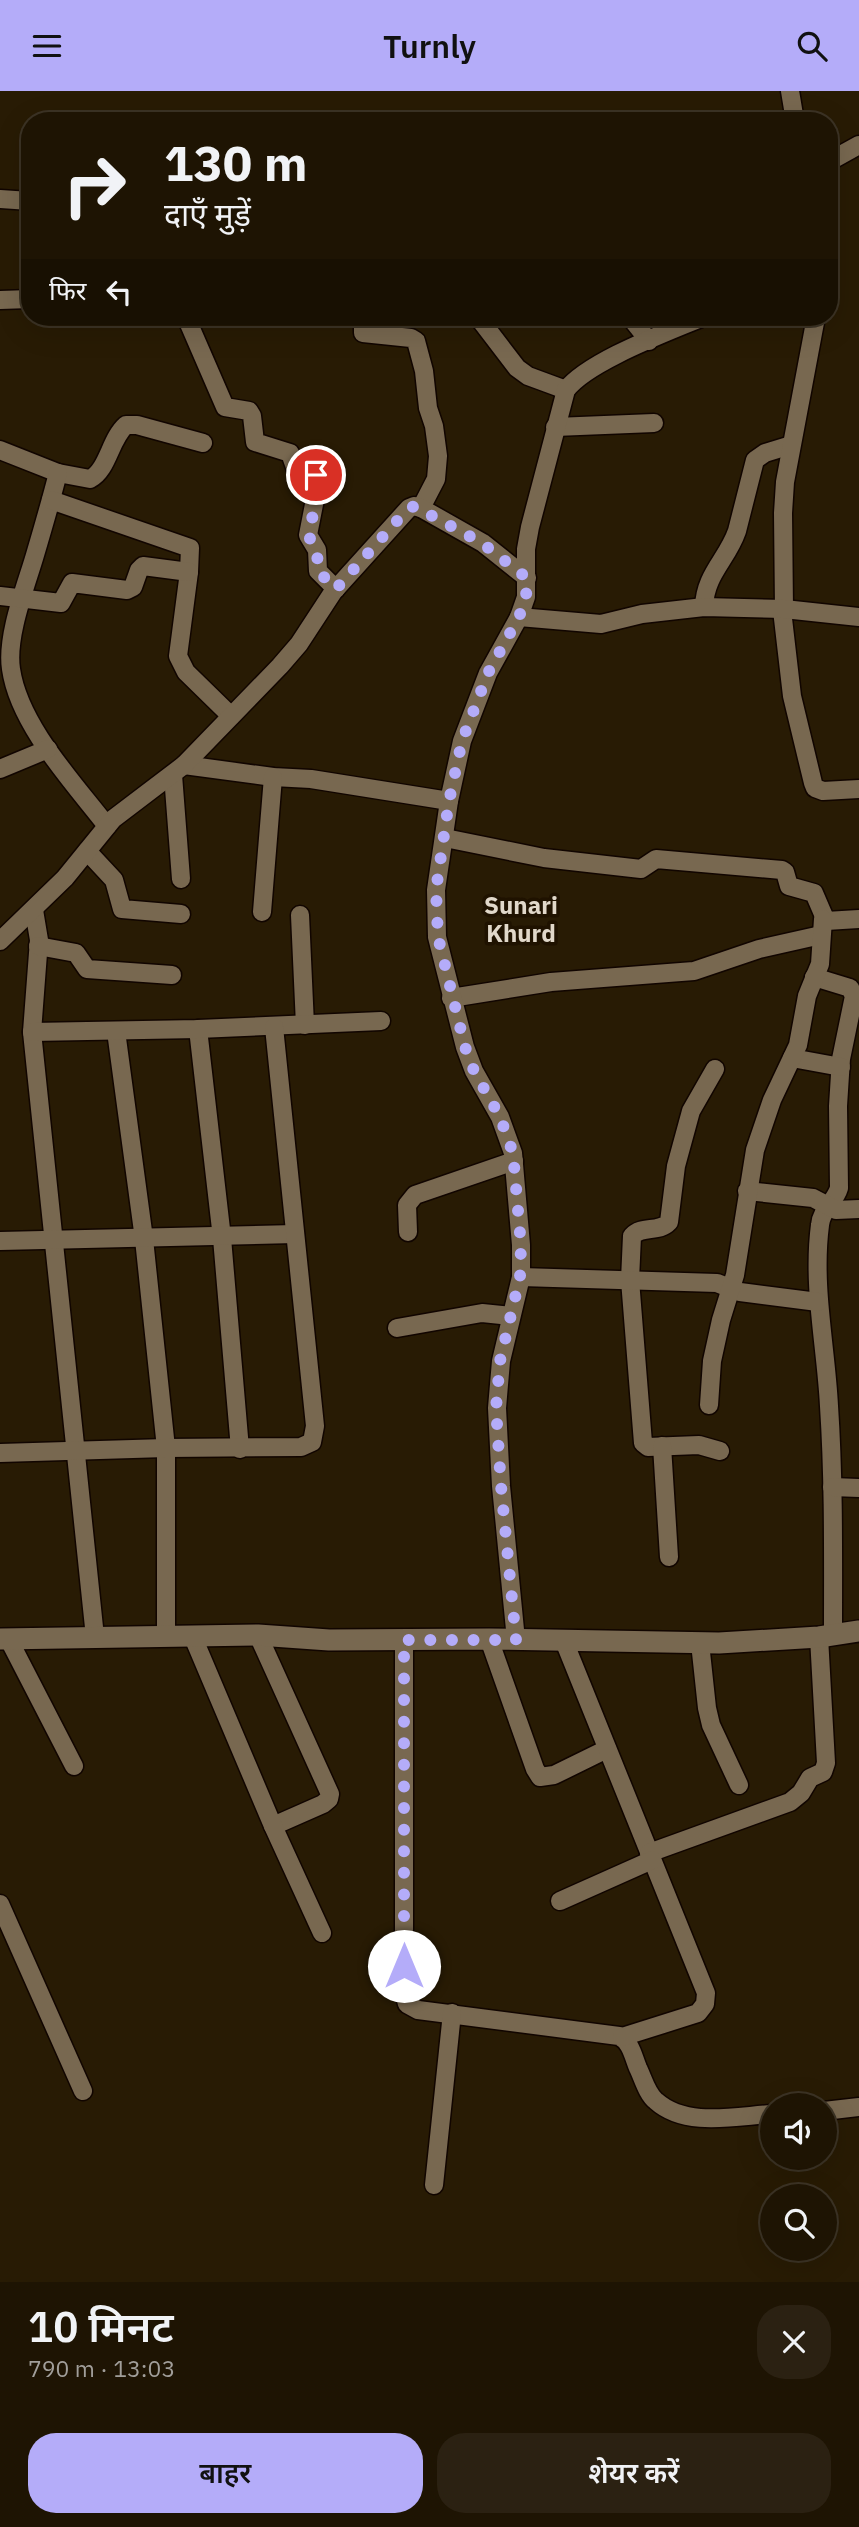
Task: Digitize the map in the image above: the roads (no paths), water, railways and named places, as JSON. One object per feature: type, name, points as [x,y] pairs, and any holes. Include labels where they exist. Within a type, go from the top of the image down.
[{"type":"street","points":[[790,91],[794,112]]},
{"type":"street","points":[[838,157],[859,145]]},
{"type":"street","points":[[0,199],[21,200]]},
{"type":"street","points":[[0,300],[21,299]]},
{"type":"street","points":[[190,326],[225,407],[249,411],[255,442],[290,453],[296,470],[317,476],[309,537],[317,550],[318,571],[336,589]]},
{"type":"street","points":[[363,326],[363,333],[411,338],[416,344],[424,371],[438,456],[436,479],[421,508]]},
{"type":"street","points":[[485,326],[517,368],[527,376],[566,390]]},
{"type":"street","points":[[637,326],[649,341]]},
{"type":"street","points":[[516,1640],[496,1408],[500,1361],[520,1277],[521,1245],[513,1161],[511,1146],[500,1117],[470,1060],[451,998],[436,919],[436,890],[456,761],[479,694],[499,649],[519,617],[526,597],[526,549],[530,527],[566,390],[574,381],[594,368],[683,326]]},
{"type":"street","points":[[814,326],[791,445],[783,513],[783,610],[793,696],[815,788],[823,791],[859,789]]},
{"type":"street","points":[[555,427],[654,423]]},
{"type":"street","points":[[0,450],[58,473],[92,478],[97,474],[122,429],[128,425],[203,443]]},
{"type":"street","points":[[704,607],[708,581],[734,541],[755,460],[765,453],[791,445]]},
{"type":"street","points":[[58,473],[22,598],[5,671],[48,749],[107,826]]},
{"type":"street","points":[[51,500],[188,547],[191,554],[178,656],[186,672],[231,716]]},
{"type":"street","points":[[0,941],[65,878],[119,814],[178,770],[299,644],[336,589],[408,508],[421,508],[482,543],[527,578]]},
{"type":"street","points":[[0,596],[61,603],[72,583],[129,589],[133,587],[143,566],[189,572]]},
{"type":"street","points":[[519,617],[601,624],[642,614],[704,607],[859,617]]},
{"type":"street","points":[[0,769],[48,749]]},
{"type":"street","points":[[178,770],[310,779],[449,801]]},
{"type":"street","points":[[178,770],[181,879]]},
{"type":"street","points":[[262,912],[274,777]]},
{"type":"street","points":[[445,838],[544,858],[641,869],[656,859],[783,871],[789,886],[814,893],[822,927],[820,964],[807,996],[798,1045],[762,1125],[747,1191],[732,1289],[724,1308],[714,1349],[709,1405]]},
{"type":"street","points":[[87,851],[114,880],[122,909],[181,914]]},
{"type":"street","points":[[34,909],[38,946],[32,1033],[95,1637]]},
{"type":"street","points":[[300,915],[305,1025]]},
{"type":"street","points":[[451,998],[551,982],[694,971],[822,927],[827,921],[859,919]]},
{"type":"street","points":[[38,946],[76,953],[87,969],[172,975]]},
{"type":"street","points":[[560,1901],[651,1856],[790,1802],[801,1793],[809,1779],[823,1772],[832,1487],[828,1387],[818,1302],[820,1225],[836,1196],[839,1184],[838,1106],[841,1067],[853,994],[850,988],[814,977]]},
{"type":"street","points":[[32,1033],[274,1027],[381,1021]]},
{"type":"street","points":[[0,1453],[166,1448],[240,1449],[304,1447],[311,1444],[314,1437],[274,1027]]},
{"type":"street","points":[[198,1029],[222,1238],[240,1449]]},
{"type":"street","points":[[116,1031],[144,1239],[166,1448],[166,1636]]},
{"type":"street","points":[[792,1058],[841,1067]]},
{"type":"street","points":[[715,1069],[691,1111],[676,1165],[669,1222],[662,1227],[639,1230],[632,1236],[630,1280],[641,1439],[645,1446],[699,1445],[720,1451]]},
{"type":"street","points":[[408,1233],[407,1205],[415,1195],[513,1161]]},
{"type":"street","points":[[747,1191],[813,1198],[827,1208],[836,1210],[859,1209]]},
{"type":"street","points":[[0,1241],[222,1238],[295,1234]]},
{"type":"street","points":[[520,1277],[717,1283],[732,1289],[818,1302]]},
{"type":"street","points":[[397,1328],[482,1313],[511,1316]]},
{"type":"street","points":[[662,1446],[669,1557]]},
{"type":"street","points":[[832,1487],[859,1488]]},
{"type":"street","points":[[74,1766],[4,1639],[258,1635],[329,1640],[489,1639],[701,1643],[859,1632]]},
{"type":"street","points":[[258,1635],[330,1794],[323,1804],[273,1826]]},
{"type":"street","points":[[193,1637],[273,1826],[322,1933]]},
{"type":"street","points":[[489,1639],[540,1777],[554,1775],[607,1749]]},
{"type":"street","points":[[404,1640],[406,2002],[412,2008],[622,2037],[693,2016],[703,2010],[706,1993],[564,1641]]},
{"type":"street","points":[[701,1643],[710,1725],[739,1785]]},
{"type":"street","points":[[0,1904],[83,2091]]},
{"type":"street","points":[[434,2185],[452,2013]]},
{"type":"street","points":[[622,2037],[630,2047],[651,2095],[659,2103],[684,2115],[701,2118],[760,2115]]},
{"type":"street","points":[[837,2110],[859,2108]]},
{"type":"district","name":"Sunari Khurd","points":[[521,920]]}]
